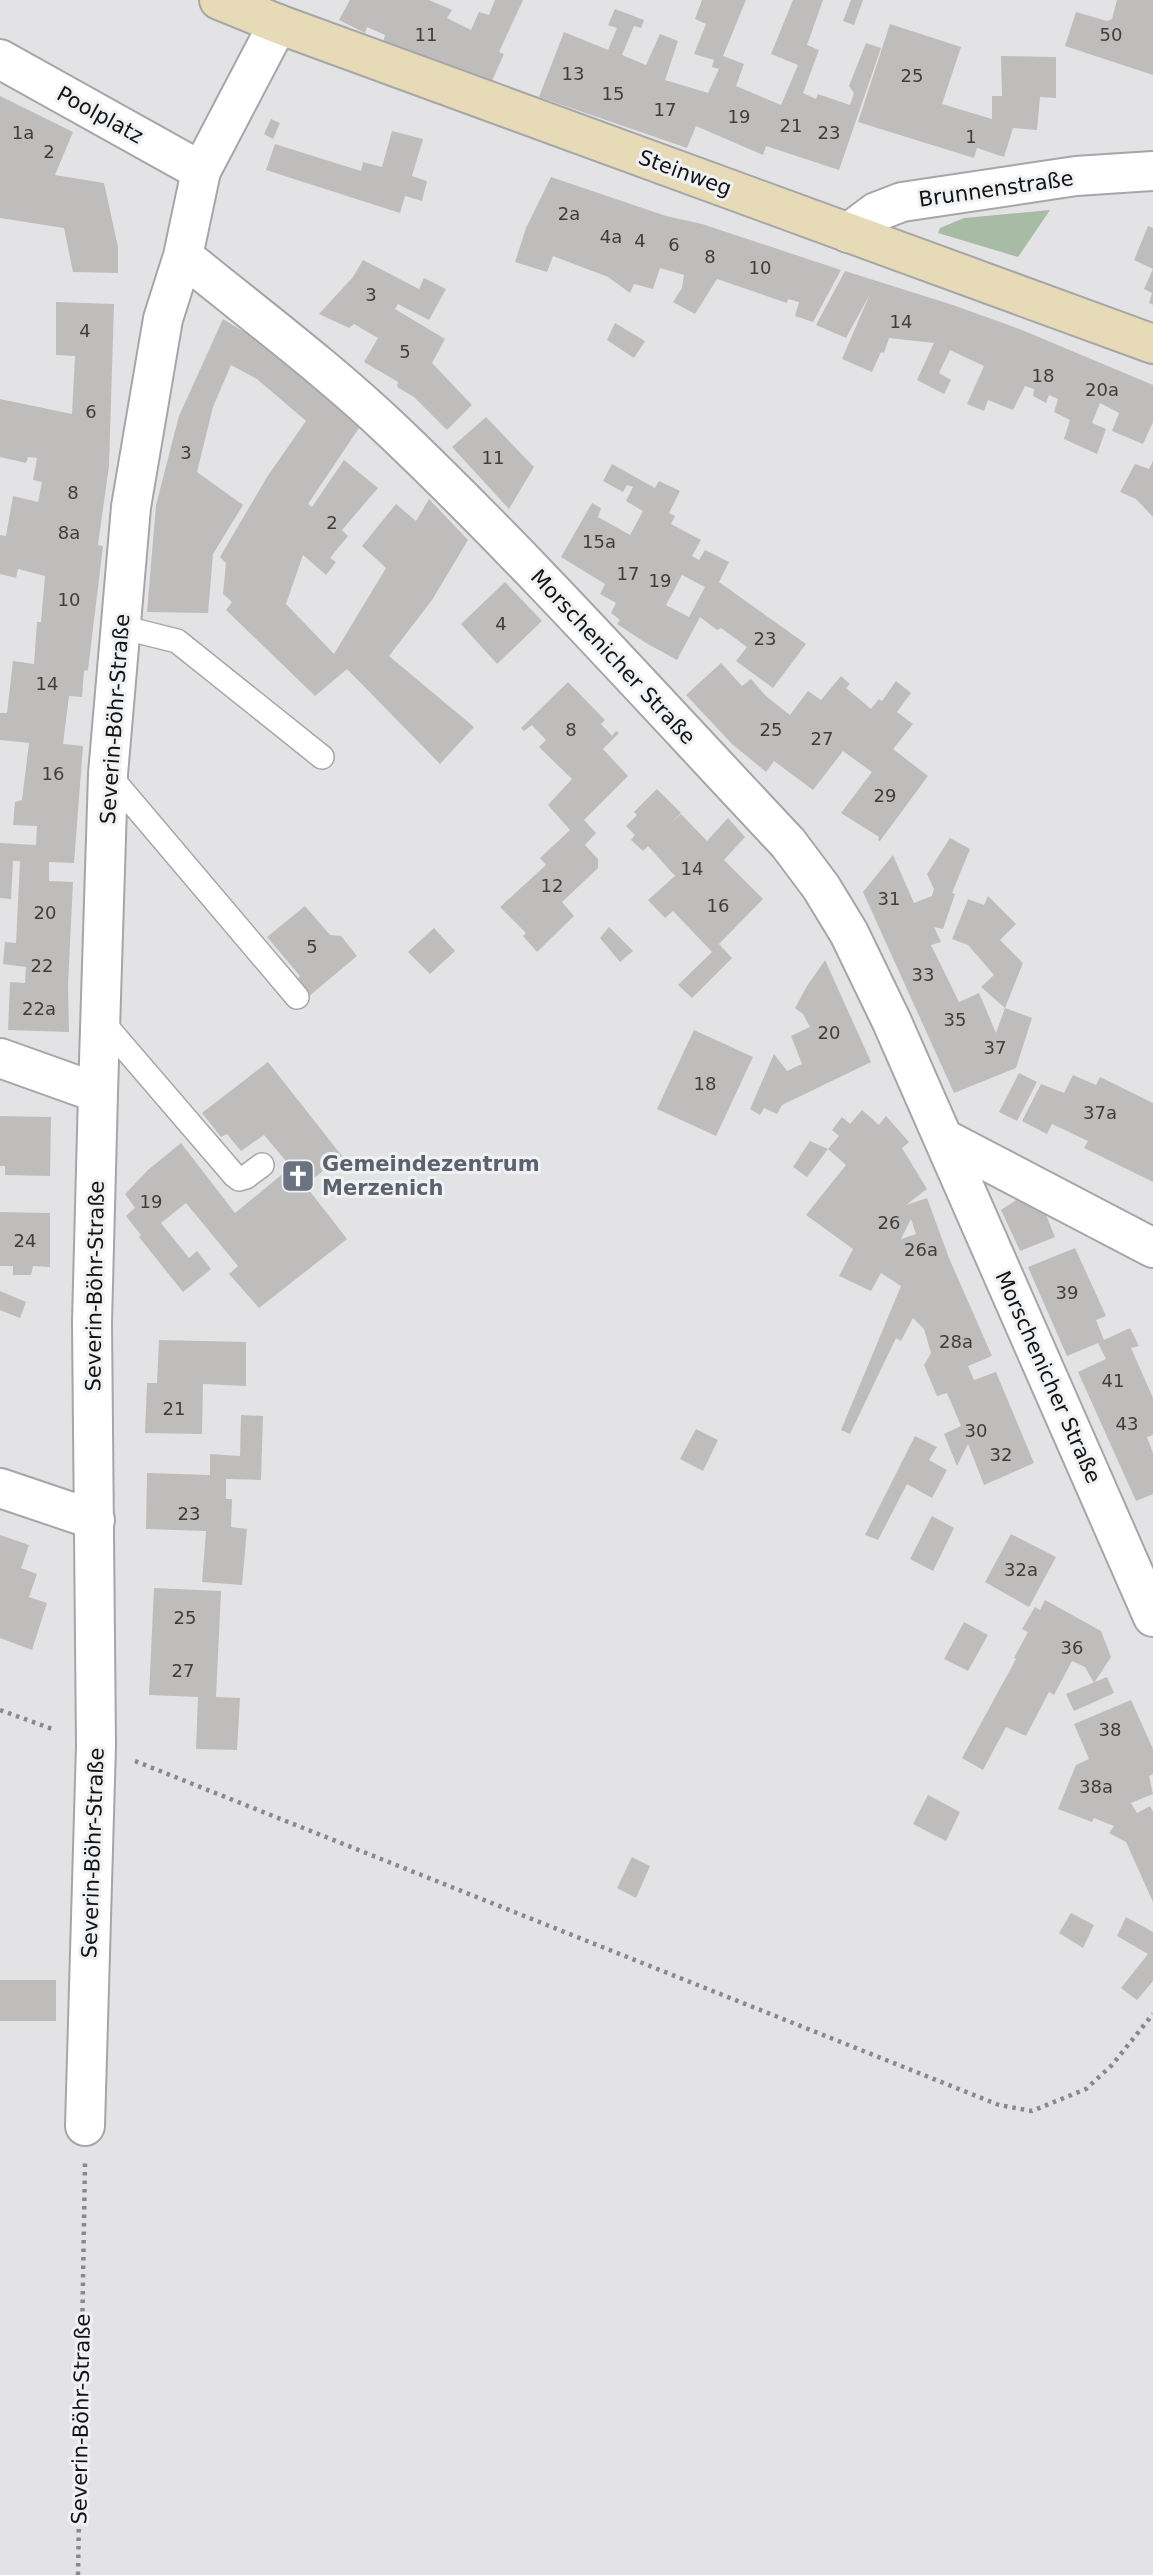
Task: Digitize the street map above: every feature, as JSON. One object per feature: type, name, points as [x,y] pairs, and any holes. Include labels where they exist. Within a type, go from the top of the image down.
[{"type":"street","name":"Steinweg","points":[[219,0],[278,24],[1153,344]]},
{"type":"street","name":"Severin-Böhr-Straße","points":[[86,2126],[96,1745],[92,1322],[100,1019],[108,774],[131,507],[163,319],[183,256],[201,171],[278,24]]},
{"type":"street","name":"Poolplatz","points":[[0,59],[201,171]]},
{"type":"street","name":"Brunnenstraße","points":[[848,233],[876,212],[902,202],[1076,176],[1153,171]]},
{"type":"street","name":"Morschenicher Straße","points":[[183,256],[331,375],[501,537],[788,843],[821,887],[849,933],[892,1022],[1153,1617]]},
{"type":"street","points":[[0,1059],[98,1093]]},
{"type":"street","points":[[943,1138],[1153,1248]]},
{"type":"street","points":[[0,1488],[94,1520]]},
{"type":"lane","points":[[121,627],[177,641],[322,757]]},
{"type":"lane","points":[[108,774],[297,997]]},
{"type":"lane","points":[[100,1019],[234,1175],[239,1179],[246,1177],[262,1165]]},
{"type":"path","points":[[0,1710],[96,1745],[999,2105],[1032,2111],[1086,2089],[1112,2065],[1153,2014]]},
{"type":"path","name":"Severin-Böhr-Straße","points":[[78,2575],[86,2126]]},
{"type":"green space","points":[[1050,210],[1018,257],[938,233],[940,228],[964,218]]},
{"type":"building","points":[[350,0],[429,0],[452,10],[447,18],[471,30],[479,12],[489,15],[495,0],[523,0],[499,52],[504,54],[491,83],[383,42],[385,35],[367,27],[365,33],[339,20]]},
{"type":"building","points":[[702,0],[746,0],[723,56],[744,64],[736,86],[781,105],[798,65],[771,54],[793,0],[823,0],[807,45],[819,50],[803,93],[816,99],[818,94],[850,105],[854,93],[849,86],[866,43],[881,48],[839,170],[766,146],[763,155],[696,126],[687,148],[539,97],[564,32],[608,50],[617,28],[608,25],[615,9],[644,20],[641,28],[634,26],[622,55],[646,65],[660,34],[678,41],[665,80],[708,93],[719,69],[712,67],[714,60],[694,54],[706,24],[695,19]]},
{"type":"building","points":[[851,0],[863,0],[854,25],[843,21]]},
{"type":"building","points":[[1117,0],[1153,0],[1153,75],[1065,46],[1076,12],[1107,21],[1112,19]]},
{"type":"building","points":[[890,24],[961,47],[942,104],[992,119],[992,96],[1002,96],[1001,56],[1056,57],[1056,98],[1040,97],[1037,130],[1013,128],[1004,157],[977,148],[974,158],[858,122]]},
{"type":"building","points":[[0,96],[73,132],[55,175],[104,183],[118,247],[118,273],[73,272],[64,228],[0,218]]},
{"type":"building","points":[[271,119],[280,123],[273,139],[264,134]]},
{"type":"building","points":[[392,131],[423,139],[412,176],[427,181],[422,201],[405,196],[400,213],[266,170],[275,144],[361,171],[363,162],[382,167]]},
{"type":"building","points":[[551,177],[841,270],[813,322],[795,316],[799,302],[788,299],[787,303],[717,279],[695,314],[673,302],[682,288],[684,275],[660,268],[653,289],[634,284],[630,293],[608,277],[553,256],[547,272],[515,262],[526,228]]},
{"type":"building","points":[[1148,226],[1153,228],[1153,269],[1134,260]]},
{"type":"building","points":[[363,260],[419,289],[424,278],[446,289],[429,320],[398,304],[395,309],[445,339],[432,363],[472,405],[447,430],[414,397],[397,387],[398,382],[364,362],[378,338],[354,324],[349,328],[319,314],[353,277]]},
{"type":"building","points":[[1153,269],[1153,305],[1149,303],[1152,293],[1144,289]]},
{"type":"building","points":[[845,271],[1022,330],[1153,385],[1153,422],[1143,444],[1112,431],[1119,413],[1100,403],[1092,423],[1106,429],[1097,454],[1064,439],[1070,420],[1054,412],[1058,399],[1049,395],[1046,403],[1033,396],[1034,389],[1025,386],[1013,410],[988,400],[984,411],[967,404],[984,366],[950,350],[939,373],[951,380],[944,394],[917,380],[934,343],[889,338],[884,353],[881,352],[872,372],[842,359],[870,294],[846,338],[816,325]]},
{"type":"building","points":[[56,302],[114,304],[109,466],[98,545],[103,546],[88,670],[84,671],[82,697],[69,696],[63,744],[83,746],[74,863],[49,862],[49,881],[73,882],[68,985],[69,1032],[8,1030],[10,982],[25,983],[26,967],[3,964],[5,942],[16,943],[20,861],[13,861],[11,899],[0,898],[0,843],[36,845],[37,826],[13,825],[15,802],[22,800],[29,743],[0,740],[0,713],[7,713],[13,661],[34,664],[37,622],[41,622],[45,576],[18,569],[16,578],[0,574],[0,535],[6,536],[13,496],[38,502],[42,482],[33,480],[37,458],[28,457],[26,463],[0,457],[0,399],[72,414],[75,356],[56,355]]},
{"type":"building","points":[[223,319],[276,351],[359,428],[308,504],[312,507],[344,460],[378,488],[342,530],[348,536],[330,558],[336,562],[326,575],[303,555],[286,604],[334,654],[386,568],[362,546],[396,504],[416,521],[429,499],[468,540],[432,600],[389,656],[474,727],[440,764],[347,669],[315,696],[226,610],[232,602],[223,594],[226,563],[220,557],[267,477],[306,421],[257,379],[231,365],[213,407],[197,472],[243,505],[213,554],[208,613],[147,612],[156,505],[179,416]]},
{"type":"building","points":[[615,323],[645,341],[634,358],[607,340]]},
{"type":"building","points":[[486,417],[534,467],[509,509],[452,447]]},
{"type":"building","points":[[1153,461],[1153,517],[1136,499],[1120,492],[1135,464],[1149,469]]},
{"type":"building","points":[[612,464],[655,488],[659,481],[680,491],[669,513],[675,516],[671,524],[701,540],[692,556],[699,560],[705,550],[729,562],[719,582],[806,644],[773,688],[736,661],[747,647],[700,617],[677,660],[646,643],[617,624],[620,620],[611,613],[616,603],[600,594],[605,584],[561,557],[592,503],[601,508],[598,517],[630,535],[643,511],[626,501],[633,487],[627,485],[623,492],[603,481]],"holes":[[[682,575],[705,587],[689,617],[666,605]]]},
{"type":"building","points":[[505,582],[542,621],[497,664],[461,624]]},
{"type":"building","points":[[721,663],[742,686],[751,679],[767,697],[790,715],[808,691],[821,700],[841,676],[850,684],[846,688],[871,709],[879,699],[882,701],[896,681],[911,693],[897,712],[913,724],[893,749],[928,776],[880,841],[879,837],[841,813],[872,772],[843,751],[813,790],[774,761],[766,772],[732,744],[686,695]]},
{"type":"building","points":[[568,682],[605,720],[601,724],[612,736],[616,731],[619,733],[603,749],[628,776],[584,820],[596,833],[585,845],[598,859],[598,868],[562,902],[574,916],[537,952],[523,936],[526,933],[500,907],[546,865],[540,858],[570,830],[548,805],[572,779],[539,747],[546,740],[532,725],[524,731],[521,728]]},
{"type":"building","points":[[657,789],[681,813],[669,825],[681,814],[707,841],[728,818],[745,837],[724,860],[763,899],[719,944],[732,958],[692,998],[678,985],[712,952],[673,911],[665,918],[648,900],[675,876],[648,846],[643,851],[631,840],[635,835],[626,826],[637,815],[634,812]]},
{"type":"building","points":[[950,838],[970,849],[952,893],[955,894],[943,929],[934,927],[941,942],[931,945],[959,1002],[979,993],[996,1033],[1005,1008],[1032,1018],[1016,1068],[954,1093],[863,892],[893,855],[914,903],[932,896],[934,889],[927,874]]},
{"type":"building","points":[[988,896],[1016,924],[1000,940],[1023,963],[1005,1008],[981,987],[994,975],[968,945],[952,939],[968,899],[984,905]]},
{"type":"building","points":[[305,906],[330,935],[341,936],[357,956],[308,997],[295,982],[300,976],[267,937]]},
{"type":"building","points":[[609,927],[633,951],[620,962],[600,938]]},
{"type":"building","points":[[434,928],[455,951],[430,974],[408,952]]},
{"type":"building","points":[[825,960],[871,1062],[782,1105],[777,1114],[764,1108],[760,1115],[750,1109],[774,1054],[787,1071],[802,1064],[791,1036],[810,1027],[803,1014],[795,1008]]},
{"type":"building","points":[[694,1030],[753,1057],[716,1136],[657,1109]]},
{"type":"building","points":[[268,1062],[342,1156],[305,1185],[347,1239],[259,1308],[229,1274],[238,1266],[186,1203],[161,1223],[189,1258],[197,1251],[211,1269],[183,1292],[139,1237],[141,1235],[126,1216],[135,1208],[125,1194],[148,1170],[181,1143],[235,1213],[291,1167],[264,1135],[241,1151],[227,1134],[221,1137],[202,1113]]},
{"type":"building","points":[[1019,1073],[1037,1082],[1017,1121],[999,1112]]},
{"type":"building","points":[[1073,1075],[1096,1085],[1100,1077],[1153,1103],[1153,1182],[1084,1148],[1088,1141],[1052,1124],[1047,1134],[1022,1121],[1041,1084],[1064,1093]]},
{"type":"building","points":[[862,1110],[879,1125],[886,1116],[909,1142],[902,1148],[927,1189],[906,1205],[927,1198],[949,1258],[992,1356],[968,1366],[974,1380],[996,1372],[1034,1463],[984,1485],[968,1444],[957,1466],[944,1434],[961,1426],[947,1393],[937,1396],[924,1365],[931,1353],[924,1329],[913,1318],[901,1341],[896,1338],[850,1434],[841,1430],[901,1286],[881,1273],[871,1291],[839,1276],[853,1249],[806,1215],[846,1165],[828,1149],[839,1136],[832,1130],[842,1117],[850,1124]],"holes":[[[911,1219],[916,1234],[901,1239]]]},
{"type":"building","points":[[0,1116],[51,1117],[50,1176],[5,1175],[5,1166],[0,1166]]},
{"type":"building","points":[[810,1141],[828,1149],[807,1177],[793,1167]]},
{"type":"building","points":[[1022,1196],[1042,1205],[1055,1237],[1020,1251],[1001,1210]]},
{"type":"building","points":[[0,1212],[50,1213],[50,1267],[33,1266],[31,1275],[13,1275],[13,1266],[0,1266]]},
{"type":"building","points":[[1075,1248],[1106,1316],[1096,1320],[1104,1340],[1130,1328],[1139,1346],[1131,1348],[1153,1398],[1153,1435],[1147,1437],[1153,1453],[1153,1494],[1136,1501],[1078,1372],[1106,1359],[1098,1343],[1067,1356],[1028,1267]]},
{"type":"building","points":[[0,1291],[26,1302],[20,1318],[0,1310]]},
{"type":"building","points":[[159,1340],[246,1342],[246,1386],[203,1384],[202,1434],[145,1433],[147,1383],[157,1383]]},
{"type":"building","points":[[241,1415],[263,1416],[261,1480],[226,1479],[226,1499],[232,1499],[231,1527],[247,1529],[242,1585],[202,1582],[206,1531],[146,1529],[147,1473],[210,1475],[210,1454],[240,1456]]},
{"type":"building","points":[[696,1429],[718,1440],[703,1471],[680,1459]]},
{"type":"building","points":[[915,1436],[937,1447],[929,1460],[947,1470],[932,1498],[907,1484],[878,1540],[865,1535]]},
{"type":"building","points":[[932,1516],[954,1528],[933,1571],[910,1559]]},
{"type":"building","points":[[1011,1534],[1056,1557],[1029,1607],[985,1582]]},
{"type":"building","points":[[0,1535],[29,1545],[21,1568],[37,1574],[29,1597],[47,1603],[32,1650],[0,1638]]},
{"type":"building","points":[[154,1588],[221,1591],[216,1697],[240,1698],[237,1750],[196,1749],[198,1697],[149,1695]]},
{"type":"building","points":[[1045,1600],[1101,1631],[1111,1657],[1094,1683],[1085,1667],[1072,1661],[1054,1695],[1049,1692],[1026,1736],[1006,1727],[983,1770],[962,1758],[1016,1659],[1014,1658],[1028,1632],[1022,1629],[1035,1607],[1040,1610]]},
{"type":"building","points":[[964,1622],[988,1635],[968,1671],[944,1659]]},
{"type":"building","points":[[1107,1677],[1114,1693],[1074,1711],[1066,1694]]},
{"type":"building","points":[[1131,1700],[1153,1749],[1153,1774],[1149,1776],[1153,1794],[1131,1803],[1137,1813],[1150,1806],[1153,1812],[1153,1902],[1126,1842],[1109,1833],[1114,1826],[1094,1818],[1092,1822],[1058,1809],[1076,1765],[1089,1759],[1074,1724]]},
{"type":"building","points":[[928,1795],[960,1812],[946,1841],[913,1824]]},
{"type":"building","points":[[632,1857],[650,1866],[636,1898],[617,1888]]},
{"type":"building","points":[[1071,1913],[1094,1925],[1083,1948],[1059,1933]]},
{"type":"building","points":[[1126,1917],[1153,1932],[1153,1981],[1137,2000],[1121,1988],[1148,1954],[1117,1936]]},
{"type":"building","points":[[0,1980],[56,1980],[56,2021],[0,2021]]},
{"type":"place","name":"Gemeindezentrum Merzenich","points":[[298,1176]]}]
